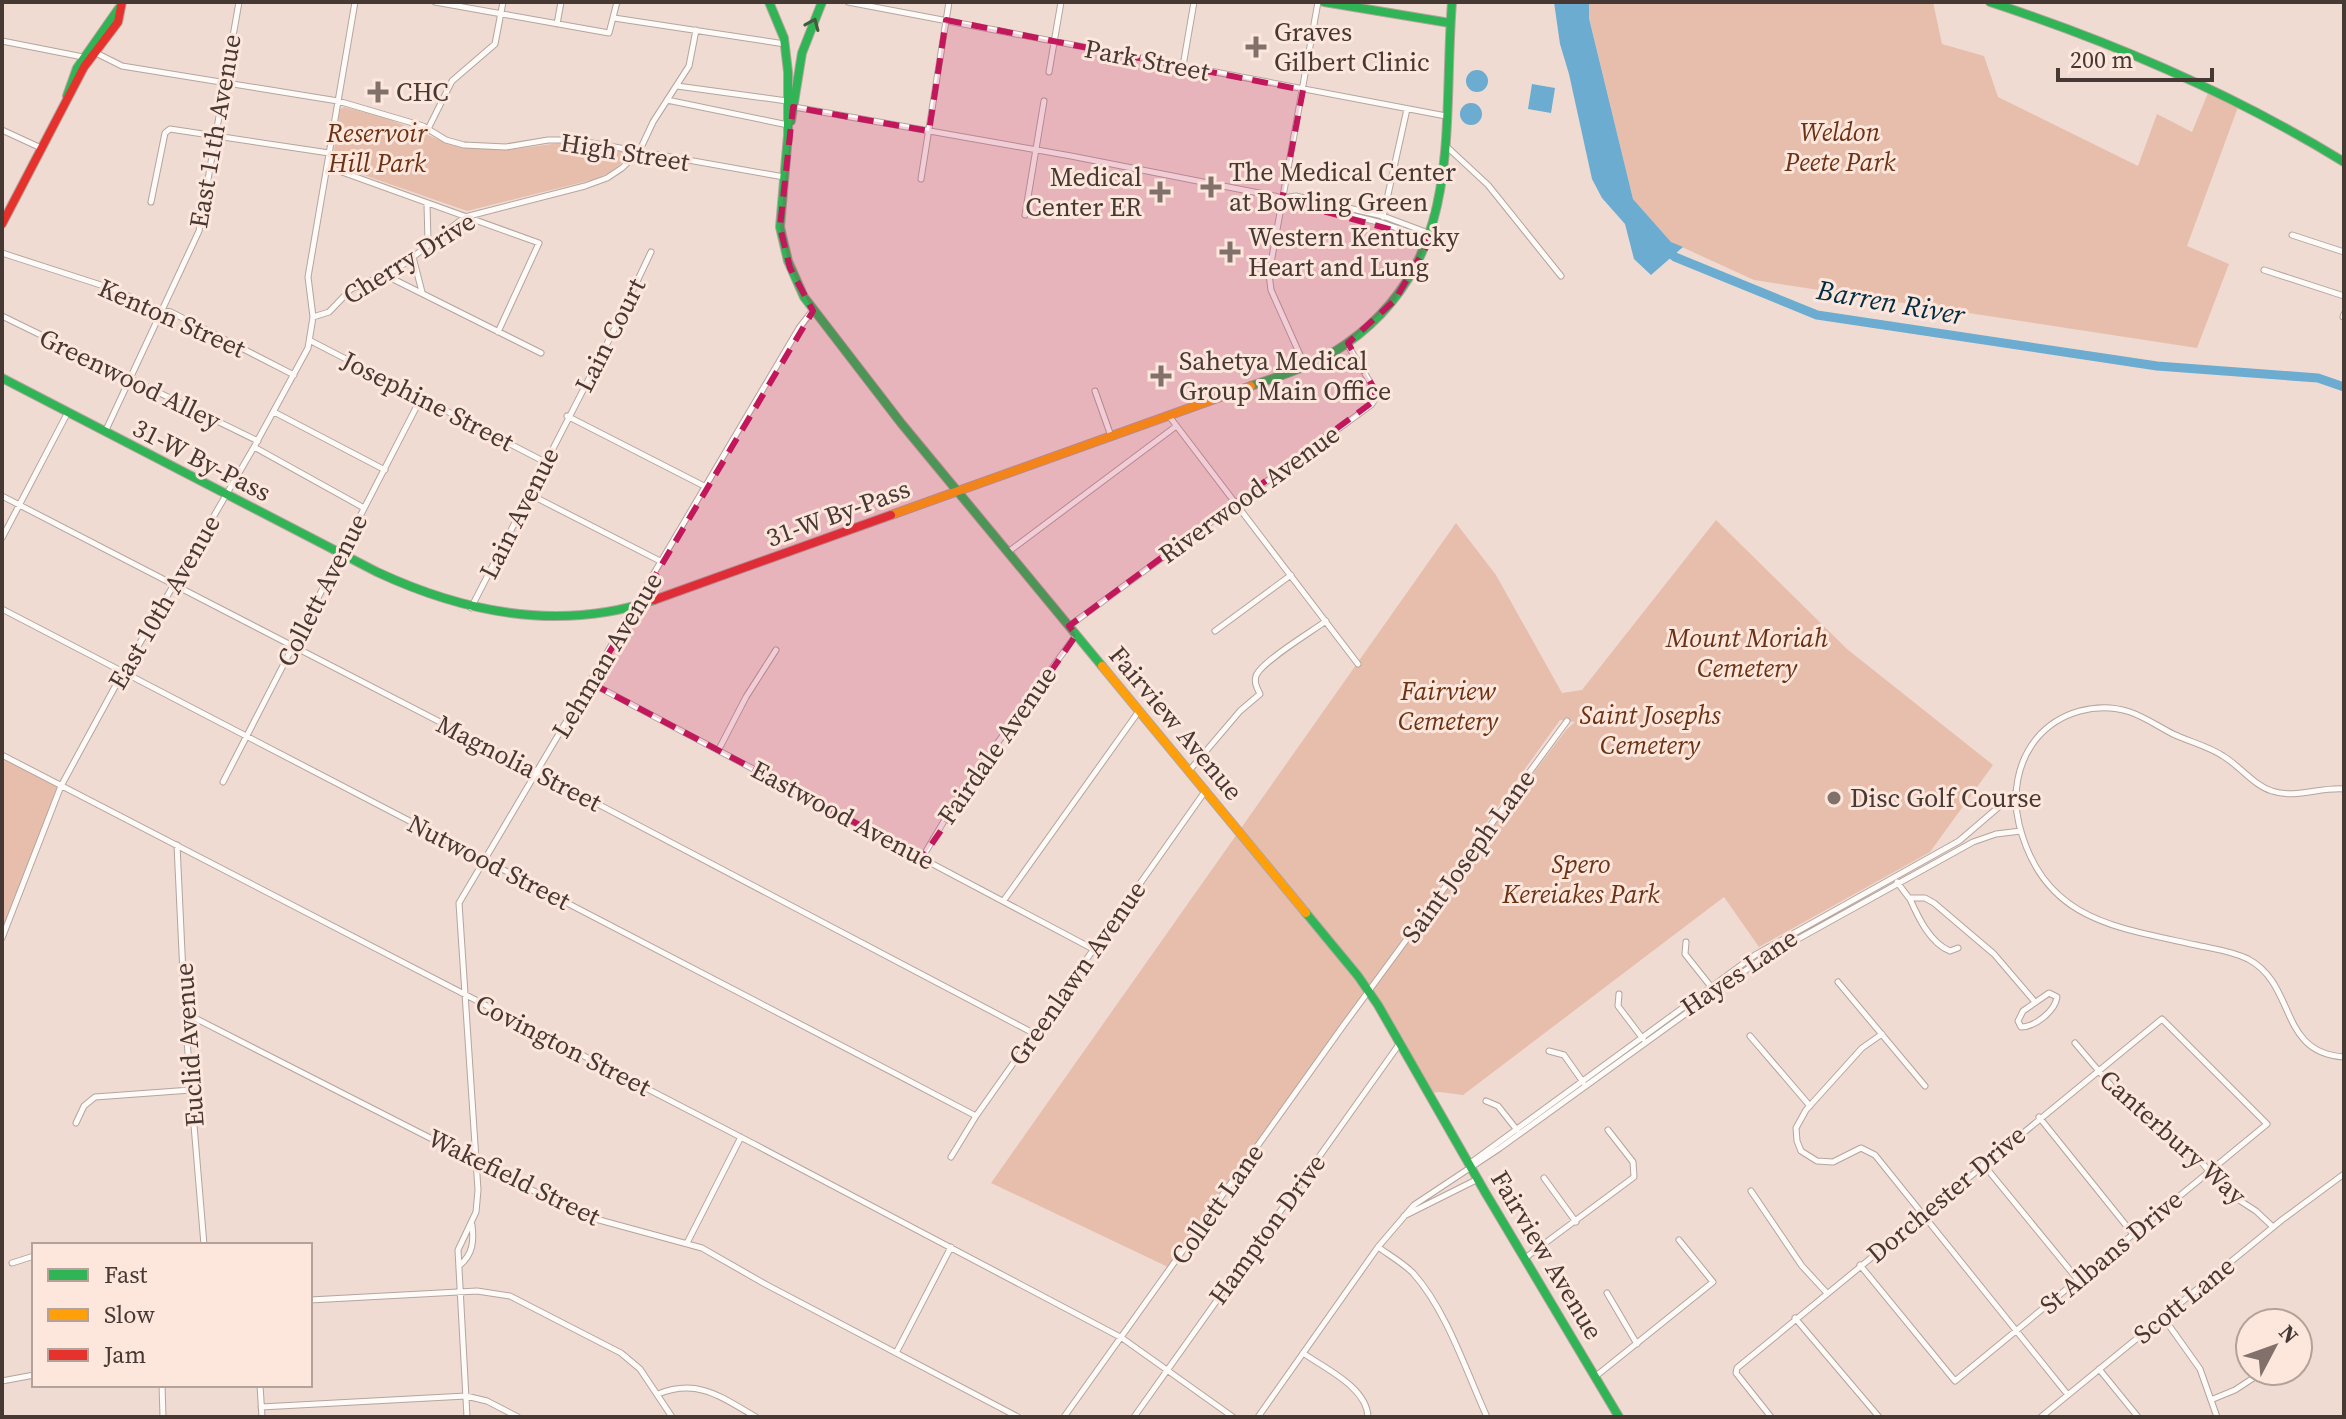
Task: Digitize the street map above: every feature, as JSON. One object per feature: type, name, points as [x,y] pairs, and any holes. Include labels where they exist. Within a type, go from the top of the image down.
[{"type":"main road","name":"Fairview Avenue","points":[[769,2],[785,44],[790,104],[779,222],[793,276],[813,310],[1369,991],[1619,1417]]},
{"type":"main road","points":[[790,104],[802,53],[822,2]]},
{"type":"main road","points":[[1321,2],[1450,23]]},
{"type":"main road","name":"31-W By-Pass","points":[[2,378],[340,553],[424,593],[470,608],[513,616],[594,614],[636,605],[1169,416],[1305,366],[1347,344],[1395,300],[1415,272],[1431,237],[1442,197],[1452,2]]},
{"type":"main road","points":[[1990,2],[2120,46],[2197,80],[2289,128],[2344,162]]},
{"type":"main road","points":[[66,98],[68,85],[122,3]]},
{"type":"main road","points":[[2,224],[89,54]]},
{"type":"street","name":"East 11th Avenue","points":[[105,432],[199,231],[239,2]]},
{"type":"street","name":"East 10th Avenue","points":[[2,938],[61,786],[123,672],[258,441],[311,341],[313,317],[308,277],[355,2]]},
{"type":"street","points":[[435,2],[609,33],[617,2]]},
{"type":"street","points":[[428,129],[452,81],[495,44],[503,2]]},
{"type":"street","points":[[557,24],[561,2]]},
{"type":"street","name":"Park Street","points":[[848,2],[1446,116]]},
{"type":"street","points":[[921,179],[949,2]]},
{"type":"street","points":[[1049,72],[1061,2]]},
{"type":"street","points":[[1183,66],[1194,2]]},
{"type":"street","points":[[1305,366],[1270,285],[1269,274],[1321,2]]},
{"type":"street","points":[[614,18],[785,44]]},
{"type":"street","points":[[639,152],[689,66],[696,30]]},
{"type":"street","name":"High Street","points":[[2,41],[89,54],[122,66],[338,101],[428,129],[446,140],[470,146],[506,147],[569,139],[784,177]]},
{"type":"street","points":[[677,86],[790,104],[1283,198],[1296,196],[1431,237]]},
{"type":"street","points":[[667,100],[788,130]]},
{"type":"street","points":[[1025,215],[1044,101]]},
{"type":"street","points":[[1383,220],[1407,109]]},
{"type":"street","points":[[151,202],[166,131],[170,129],[329,153]]},
{"type":"street","points":[[2,130],[41,148]]},
{"type":"street","points":[[1446,146],[1485,182],[1561,276]]},
{"type":"street","name":"Cherry Drive","points":[[313,317],[329,312],[351,289],[386,276],[465,217],[562,194],[600,181],[622,168],[639,152]]},
{"type":"street","points":[[328,167],[538,243],[498,332]]},
{"type":"street","points":[[427,203],[428,243]]},
{"type":"street","points":[[2292,235],[2344,252]]},
{"type":"street","name":"Lain Court","points":[[567,416],[613,332],[651,252]]},
{"type":"street","name":"Kenton Street","points":[[2,253],[121,292],[196,325],[294,375]]},
{"type":"street","points":[[413,257],[422,293]]},
{"type":"street","points":[[2264,270],[2344,296]]},
{"type":"street","points":[[386,276],[541,353]]},
{"type":"street","name":"Lehman Avenue","points":[[472,1224],[478,1198],[459,903],[799,328],[813,310]]},
{"type":"street","name":"Greenwood Alley","points":[[2,316],[258,441]]},
{"type":"street","name":"Josephine Street","points":[[311,341],[545,462]]},
{"type":"street","name":"Riverwood Avenue","points":[[1069,626],[1376,400],[1375,390],[1347,344]]},
{"type":"street","points":[[1095,391],[1111,436]]},
{"type":"street","name":"Collett Avenue","points":[[223,782],[421,398]]},
{"type":"street","points":[[2,538],[68,412]]},
{"type":"street","points":[[274,412],[385,470]]},
{"type":"street","points":[[567,416],[706,487]]},
{"type":"street","name":"Lain Avenue","points":[[470,608],[567,416]]},
{"type":"street","points":[[1169,416],[1358,664]]},
{"type":"street","points":[[1008,552],[1175,427]]},
{"type":"street","points":[[254,447],[364,508]]},
{"type":"street","points":[[529,494],[662,562]]},
{"type":"street","name":"Magnolia Street","points":[[2,496],[1035,1034]]},
{"type":"street","points":[[1215,631],[1291,575]]},
{"type":"street","name":"Nutwood Street","points":[[2,609],[976,1116]]},
{"type":"street","points":[[1189,771],[1240,711],[1258,699],[1257,674],[1268,660],[1326,621]]},
{"type":"street","name":"Fairdale Avenue","points":[[922,858],[959,796],[1076,635]]},
{"type":"street","points":[[719,749],[746,697],[776,650]]},
{"type":"street","name":"Eastwood Avenue","points":[[591,683],[1093,949]]},
{"type":"street","points":[[2344,789],[2291,794],[2271,791],[2218,752],[2127,711],[2103,708],[2074,713],[2043,732],[2026,755],[2016,792],[2021,831],[2041,873],[2057,893],[2074,907],[2123,930],[2218,949],[2247,959],[2275,983],[2293,1026],[2304,1041],[2319,1052],[2344,1057]]},
{"type":"street","points":[[1004,900],[1139,711]]},
{"type":"street","name":"Saint Joseph Lane","points":[[1369,991],[1567,721]]},
{"type":"street","name":"Covington Street","points":[[3,757],[741,1137],[1122,1338],[1233,1417]]},
{"type":"street","name":"Greenlawn Avenue","points":[[951,1157],[976,1116],[1206,790]]},
{"type":"street","name":"Hayes Lane","points":[[1896,880],[1959,841],[2016,792]]},
{"type":"street","name":"Hayes Lane","points":[[1403,1217],[1427,1196],[1713,990],[1761,951],[1973,842],[1996,834],[2021,831]]},
{"type":"street","name":"Euclid Avenue","points":[[177,845],[185,1013],[204,1243]]},
{"type":"street","points":[[1896,880],[1909,898],[1917,917],[1941,946],[1948,951],[1958,948]]},
{"type":"street","points":[[1909,898],[1927,899],[1938,906],[1994,954],[2035,1002]]},
{"type":"street","points":[[1686,942],[1685,954],[1713,990]]},
{"type":"street","points":[[1838,982],[1925,1086]]},
{"type":"street","name":"Collett Lane","points":[[1064,1417],[1369,991]]},
{"type":"street","points":[[2049,993],[2057,999],[2054,1007],[2033,1024],[2021,1027],[2019,1016],[2035,1002],[2049,993]]},
{"type":"street","points":[[1619,994],[1618,1006],[1644,1040]]},
{"type":"street","name":"Wakefield Street","points":[[185,1013],[581,1215],[687,1243],[711,1253],[1018,1417]]},
{"type":"street","name":"Dorchester Drive","points":[[1769,1416],[1736,1373],[1739,1366],[2097,1069],[2162,1019],[2267,1124]]},
{"type":"street","points":[[1882,1034],[1862,1048],[1799,1119],[1796,1133],[1798,1144],[1807,1157],[1829,1163],[1856,1149],[1868,1150],[2068,1395]]},
{"type":"street","points":[[1750,1036],[1810,1106]]},
{"type":"street","name":"Hampton Drive","points":[[1134,1417],[1400,1043]]},
{"type":"street","name":"Canterbury Way","points":[[2075,1043],[2120,1096],[2191,1150],[2228,1193],[2256,1211],[2273,1227]]},
{"type":"street","points":[[1549,1051],[1564,1055],[1585,1083]]},
{"type":"street","points":[[76,1123],[84,1106],[95,1097],[191,1090]]},
{"type":"street","points":[[1486,1101],[1498,1106],[1519,1131]]},
{"type":"street","points":[[2039,1117],[2133,1234]]},
{"type":"street","name":"St Albans Drive","points":[[1860,1265],[1955,1381],[2267,1124]]},
{"type":"street","points":[[1525,1258],[1634,1177],[1633,1162],[1608,1130]]},
{"type":"street","points":[[687,1243],[741,1137]]},
{"type":"street","points":[[1983,1164],[2078,1280]]},
{"type":"street","name":"Scott Lane","points":[[2041,1417],[2273,1227],[2344,1174]]},
{"type":"street","points":[[1544,1178],[1576,1222]]},
{"type":"street","points":[[1258,1417],[1378,1247],[1403,1217],[1478,1179]]},
{"type":"street","name":"Scott Lane","points":[[2329,1186],[2344,1183]]},
{"type":"street","points":[[1751,1191],[1802,1266],[1826,1292]]},
{"type":"street","points":[[467,1417],[459,1244],[472,1224]]},
{"type":"street","points":[[460,1265],[469,1256],[472,1247],[472,1224]]},
{"type":"street","points":[[1596,1376],[1713,1282],[1679,1240]]},
{"type":"street","points":[[896,1353],[951,1247]]},
{"type":"street","points":[[1378,1247],[1412,1272],[1420,1284],[1457,1347],[1484,1415]]},
{"type":"street","points":[[12,1263],[32,1257]]},
{"type":"street","points":[[312,1300],[460,1292],[501,1293],[628,1358],[640,1369],[672,1417]]},
{"type":"street","points":[[1607,1293],[1637,1344]]},
{"type":"street","points":[[2163,1317],[2195,1362],[2213,1399],[2217,1417]]},
{"type":"street","points":[[1795,1318],[1879,1417]]},
{"type":"street","points":[[1302,1353],[1358,1394],[1368,1408],[1368,1417]]},
{"type":"street","points":[[2099,1369],[2138,1417]]},
{"type":"street","points":[[2,1381],[32,1375]]},
{"type":"street","points":[[162,1387],[163,1417]]},
{"type":"street","points":[[260,1387],[262,1417]]},
{"type":"street","points":[[658,1394],[696,1387],[756,1417]]},
{"type":"street","points":[[2213,1399],[2239,1387]]},
{"type":"street","points":[[261,1407],[466,1396],[481,1399],[518,1417]]},
{"type":"highlighted area","points":[[946,20],[1303,90],[1282,200],[1430,240],[1395,300],[1348,343],[1375,390],[1374,401],[1069,626],[1076,635],[922,858],[591,683],[813,311],[790,268],[780,227],[793,107],[929,131]]},
{"type":"green space","name":"Weldon Peete Park","points":[[1589,2],[1933,2],[1942,44],[1984,56],[1998,97],[2138,166],[2157,114],[2192,132],[2208,93],[2238,107],[2187,246],[2229,264],[2197,348],[1754,280],[1671,242],[1633,199],[1589,17]]},
{"type":"green space","name":"Reservoir Hill Park","points":[[344,107],[386,118],[455,146],[507,150],[568,142],[629,153],[631,156],[596,179],[467,211],[332,164],[340,109]]},
{"type":"green space","points":[[1716,520],[1847,649],[1993,765],[1930,852],[1759,947],[1724,897],[1463,1095],[1429,1093],[1369,991],[1575,722],[1560,720],[1168,1267],[991,1183],[1456,523],[1496,575],[1562,693],[1582,690]]},
{"type":"green space","points":[[2,755],[61,786],[2,933]]},
{"type":"water","points":[[1554,2],[1589,2],[1589,18],[1633,199],[1671,242],[1683,247],[1651,275],[1634,259],[1625,224],[1602,198],[1592,179],[1560,44]]},
{"type":"water","points":[[1473,70],[1481,70],[1488,81],[1481,92],[1473,92],[1466,85],[1466,77]]},
{"type":"water","points":[[1532,84],[1555,88],[1551,113],[1528,109]]},
{"type":"water","points":[[1467,103],[1475,103],[1482,114],[1475,125],[1467,125],[1460,118],[1460,110]]},
{"type":"waterway","name":"Barren River","points":[[1664,248],[1675,257],[1817,315],[2157,366],[2318,378],[2344,387]]},
{"type":"traffic: fast","points":[[769,2],[784,38],[788,72],[788,135],[780,227],[788,261],[804,297],[901,423],[1102,666]]},
{"type":"traffic: fast","points":[[791,121],[802,53],[822,2]]},
{"type":"traffic: fast","points":[[1324,2],[1450,23]]},
{"type":"traffic: fast","points":[[1251,386],[1312,363],[1346,344],[1385,310],[1412,273],[1430,232],[1440,189],[1446,144],[1452,2]]},
{"type":"traffic: fast","points":[[1990,2],[2127,52],[2172,72],[2259,114],[2344,162]]},
{"type":"traffic: fast","points":[[67,96],[77,68],[119,8]]},
{"type":"traffic: fast","points":[[2,378],[377,572],[444,598],[513,613],[548,616],[619,610],[654,600]]},
{"type":"traffic: fast","points":[[1306,913],[1378,1005],[1619,1417]]},
{"type":"traffic: slow","points":[[891,515],[1251,386]]},
{"type":"traffic: slow","points":[[1102,666],[1306,913]]},
{"type":"traffic: jam","points":[[2,224],[84,67],[118,22],[122,2]]},
{"type":"traffic: jam","points":[[654,600],[891,515]]},
{"type":"place","name":"Graves Gilbert Clinic","points":[[1256,47]]},
{"type":"place","name":"CHC","points":[[378,92]]},
{"type":"place","name":"The Medical Center at Bowling Green","points":[[1211,187]]},
{"type":"place","name":"Medical Center ER","points":[[1160,192]]},
{"type":"place","name":"Western Kentucky Heart and Lung","points":[[1230,252]]},
{"type":"place","name":"Sahetya Medical Group Main Office","points":[[1161,376]]},
{"type":"place","name":"Disc Golf Course","points":[[1834,798]]},
{"type":"park label","name":"Mount Moriah Cemetery","points":[[1747,653]]},
{"type":"park label","name":"Fairview Cemetery","points":[[1448,706]]},
{"type":"park label","name":"Saint Josephs Cemetery","points":[[1650,730]]},
{"type":"park label","name":"Spero Kereiakes Park","points":[[1581,879]]}]
